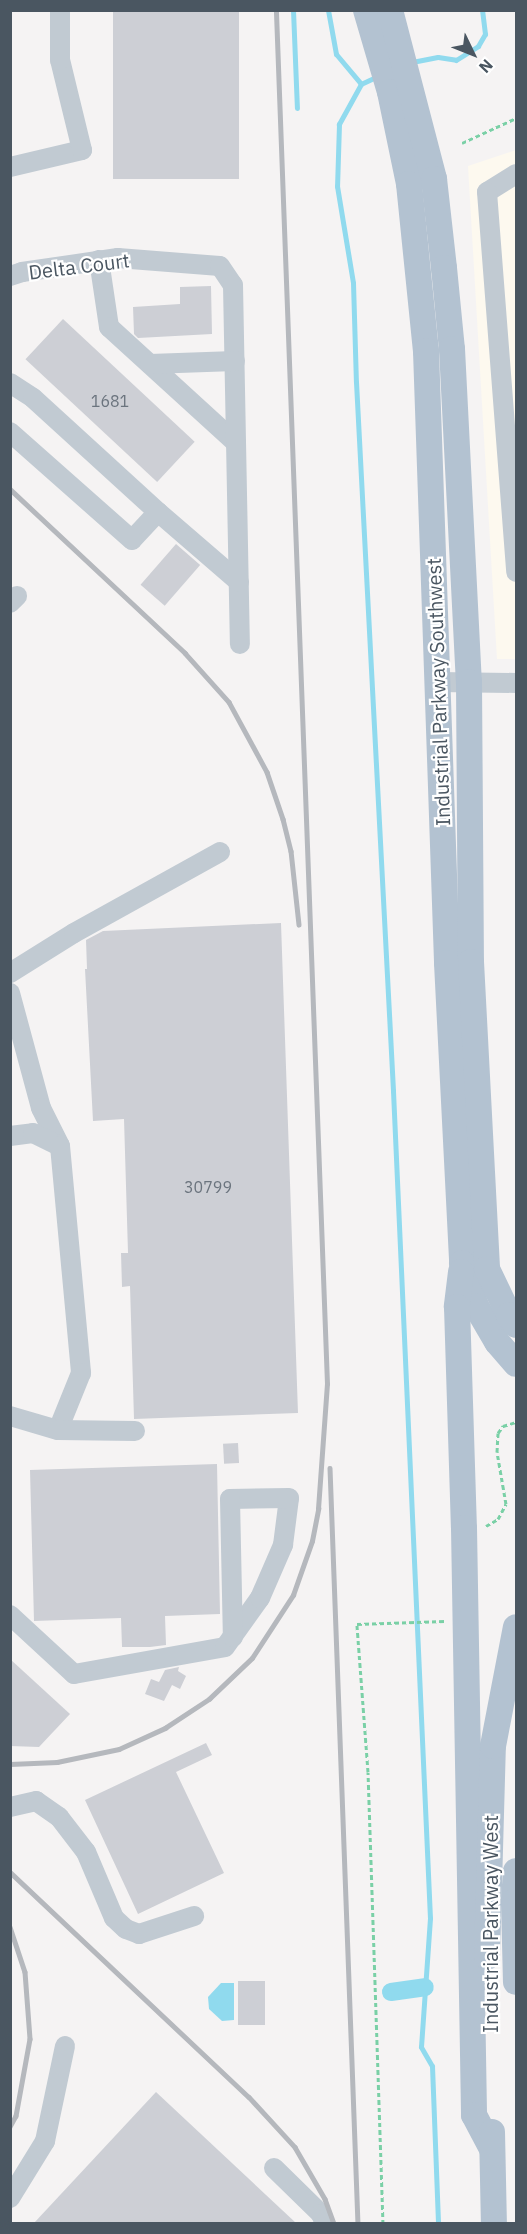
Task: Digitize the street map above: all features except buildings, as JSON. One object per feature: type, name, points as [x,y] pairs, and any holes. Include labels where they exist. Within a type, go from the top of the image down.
[{"type":"main road","name":"Industrial Parkway Southwest","points":[[366,10],[390,92],[409,184],[426,351],[448,974],[462,1263],[476,1306],[497,1342],[516,1364]]},
{"type":"main road","name":"Industrial Parkway Southwest","points":[[390,10],[434,179],[452,349],[469,682],[471,962],[487,1269],[516,1325]]},
{"type":"main road","points":[[462,1263],[457,1308],[464,1528],[474,2115],[492,2148]]},
{"type":"main road","name":"Industrial Parkway West","points":[[494,2223],[487,1951],[493,1746],[516,1627]]},
{"type":"main road","name":"Industrial Parkway West","points":[[516,1871],[516,1982]]},
{"type":"street","points":[[10,167],[82,150],[60,60],[56,12]]},
{"type":"street","points":[[516,174],[487,192],[516,572]]},
{"type":"street","name":"Delta Court","points":[[10,276],[22,272],[118,258],[220,266],[233,285],[235,361]]},
{"type":"street","points":[[99,260],[109,327],[236,443]]},
{"type":"street","points":[[150,364],[235,361],[240,644]]},
{"type":"street","points":[[13,392],[33,398],[239,582]]},
{"type":"street","points":[[10,432],[132,540],[158,512]]},
{"type":"street","points":[[438,682],[516,682]]},
{"type":"street","points":[[10,973],[74,933],[220,852]]},
{"type":"street","points":[[10,993],[41,1108],[60,1146],[81,1373],[58,1430]]},
{"type":"street","points":[[10,1136],[33,1132],[60,1146]]},
{"type":"street","points":[[10,1416],[58,1430],[135,1431]]},
{"type":"street","points":[[10,1615],[74,1674],[225,1647],[260,1599],[283,1545],[289,1498],[230,1499],[232,1637]]},
{"type":"street","points":[[10,1807],[36,1801],[59,1817],[86,1852],[114,1918],[126,1929],[139,1934],[195,1916]]},
{"type":"street","points":[[487,1951],[516,1953]]},
{"type":"street","points":[[10,2198],[45,2141],[65,2046]]},
{"type":"street","points":[[274,2168],[321,2214],[325,2223]]},
{"type":"path","points":[[462,143],[516,118]]},
{"type":"path","points":[[383,2223],[368,1772],[357,1624],[449,1621]]},
{"type":"shaded area","points":[[516,150],[516,659],[497,659],[468,166]]},
{"type":"water","points":[[221,1983],[234,1983],[234,2020],[222,2021],[209,2009],[208,1997]]},
{"type":"waterway","points":[[293,10],[297,108]]},
{"type":"waterway","points":[[328,10],[336,54],[361,84]]},
{"type":"waterway","points":[[412,62],[438,57],[456,60],[478,46],[485,34],[482,10]]},
{"type":"waterway","points":[[378,76],[361,84],[339,124],[337,186],[353,283],[356,382],[393,1091],[430,1918],[421,2047],[432,2066],[438,2224]]},
{"type":"waterway","points":[[391,1992],[425,1987]]},
{"type":"railway","points":[[10,1764],[57,1762],[119,1749],[165,1728],[209,1699],[252,1658],[293,1595],[312,1541],[318,1509],[327,1384],[276,10]]},
{"type":"railway","points":[[10,489],[185,653],[229,702],[267,772],[283,819],[291,851],[299,925]]},
{"type":"railway","points":[[330,1468],[358,2224]]},
{"type":"railway","points":[[10,1872],[249,2097],[295,2147],[325,2199],[334,2224]]},
{"type":"railway","points":[[10,1927],[25,1972],[30,2039],[16,2116],[10,2127]]}]
